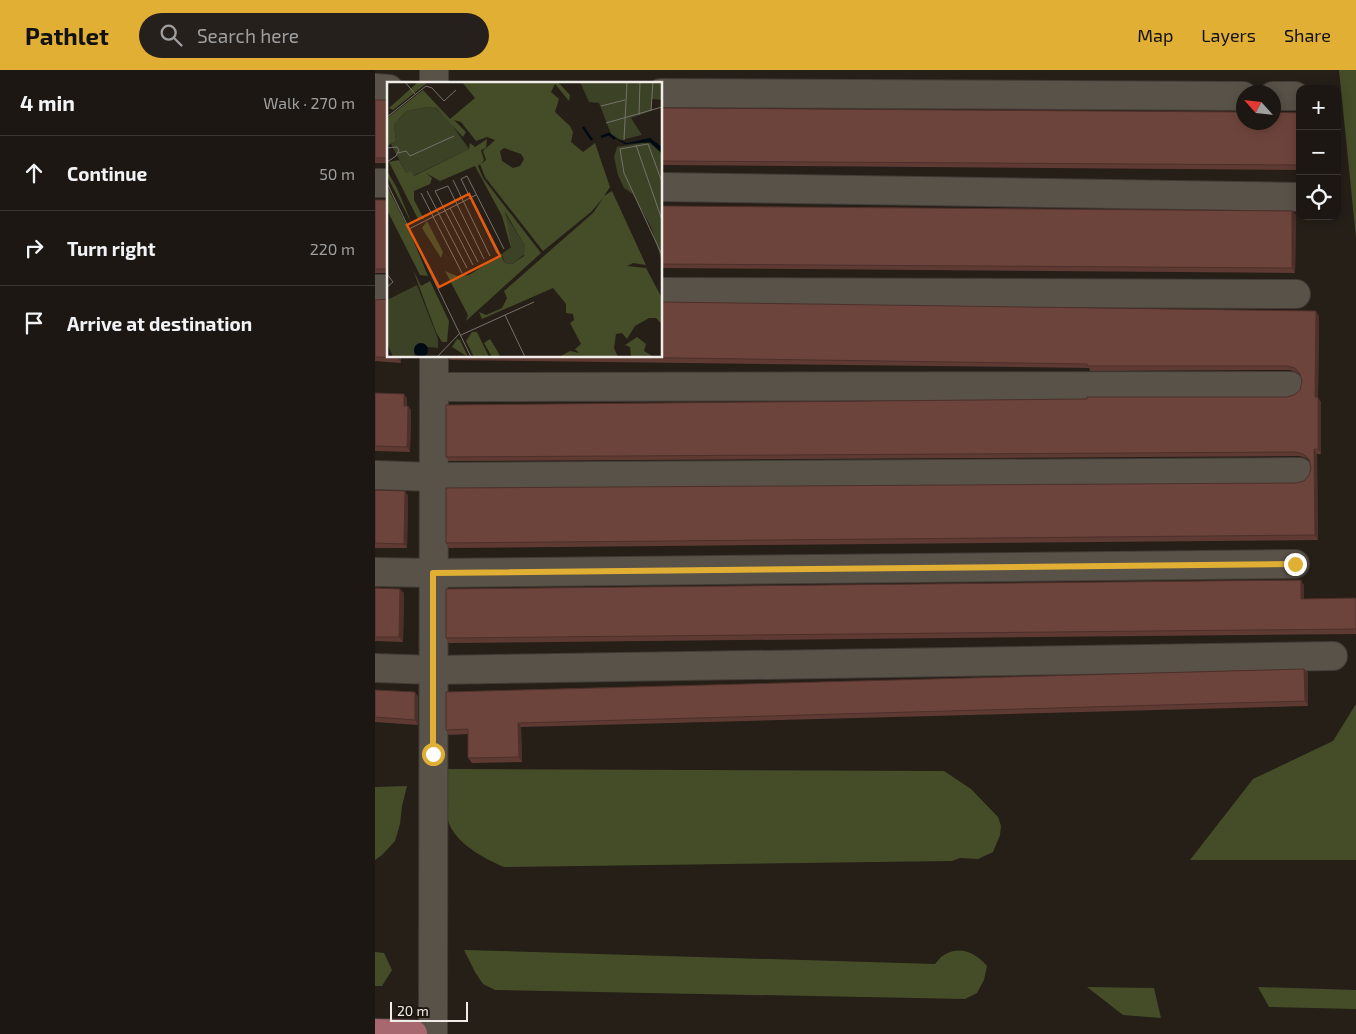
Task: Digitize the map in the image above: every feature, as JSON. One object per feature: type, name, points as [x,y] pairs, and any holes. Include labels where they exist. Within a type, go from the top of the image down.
[{"type":"main road","points":[[375,1033],[413,1034]]},
{"type":"lane","points":[[663,93],[1236,96]]},
{"type":"lane","points":[[663,187],[1296,198]]},
{"type":"lane","points":[[663,292],[1296,294]]},
{"type":"lane","points":[[433,1034],[434,358]]},
{"type":"lane","points":[[434,387],[1290,386]]},
{"type":"lane","points":[[375,475],[434,477],[1299,472]]},
{"type":"lane","points":[[375,572],[433,573],[1295,564]]},
{"type":"lane","points":[[375,668],[434,670],[1333,656]]},
{"type":"green space","points":[[1339,70],[1356,70],[1356,238],[1341,85]]},
{"type":"green space","points":[[1356,704],[1356,860],[1190,860],[1253,779],[1333,741]]},
{"type":"green space","points":[[442,769],[944,771],[971,789],[998,817],[1001,826],[1000,835],[993,852],[978,859],[960,858],[952,861],[504,867],[471,849],[456,836],[447,817],[448,796]]},
{"type":"green space","points":[[407,786],[395,841],[375,860],[375,787]]},
{"type":"green space","points":[[464,950],[935,964],[940,958],[950,952],[962,951],[978,957],[987,966],[984,980],[977,993],[965,999],[495,990],[483,984]]},
{"type":"green space","points":[[375,952],[384,953],[392,970],[382,986],[375,986]]},
{"type":"green space","points":[[1087,987],[1154,988],[1161,1018],[1123,1015]]},
{"type":"green space","points":[[1258,987],[1356,990],[1356,1009],[1269,1007]]},
{"type":"building","points":[[375,100],[387,100],[387,158],[375,158]]},
{"type":"building","points":[[663,108],[1236,112],[1236,130],[1281,130],[1281,112],[1296,113],[1296,165],[663,161]]},
{"type":"building","points":[[375,200],[387,200],[387,269],[375,269]]},
{"type":"building","points":[[663,206],[1292,211],[1292,268],[663,264]]},
{"type":"building","points":[[387,299],[387,358],[375,357],[375,300]]},
{"type":"building","points":[[663,302],[1316,311],[1315,397],[1318,397],[1318,449],[1314,449],[1315,535],[446,543],[446,488],[1296,483],[1304,481],[1309,475],[1311,468],[1309,459],[1303,454],[1296,452],[446,457],[446,405],[1087,399],[1087,397],[1287,397],[1294,395],[1300,390],[1302,381],[1300,374],[1295,368],[1287,366],[1087,366],[1087,364],[663,358]]},
{"type":"building","points":[[375,393],[404,394],[404,406],[408,406],[407,447],[375,446]]},
{"type":"building","points":[[375,490],[405,491],[404,544],[375,543]]},
{"type":"building","points":[[1301,580],[1301,599],[1356,598],[1356,629],[446,638],[446,589]]},
{"type":"building","points":[[375,588],[400,589],[399,637],[375,637]]},
{"type":"building","points":[[1304,669],[1305,701],[518,723],[519,757],[468,758],[468,729],[446,730],[446,692]]},
{"type":"building","points":[[375,690],[415,692],[415,720],[375,717]]},
{"type":"route","points":[[433,754],[433,573],[1295,564]]}]
